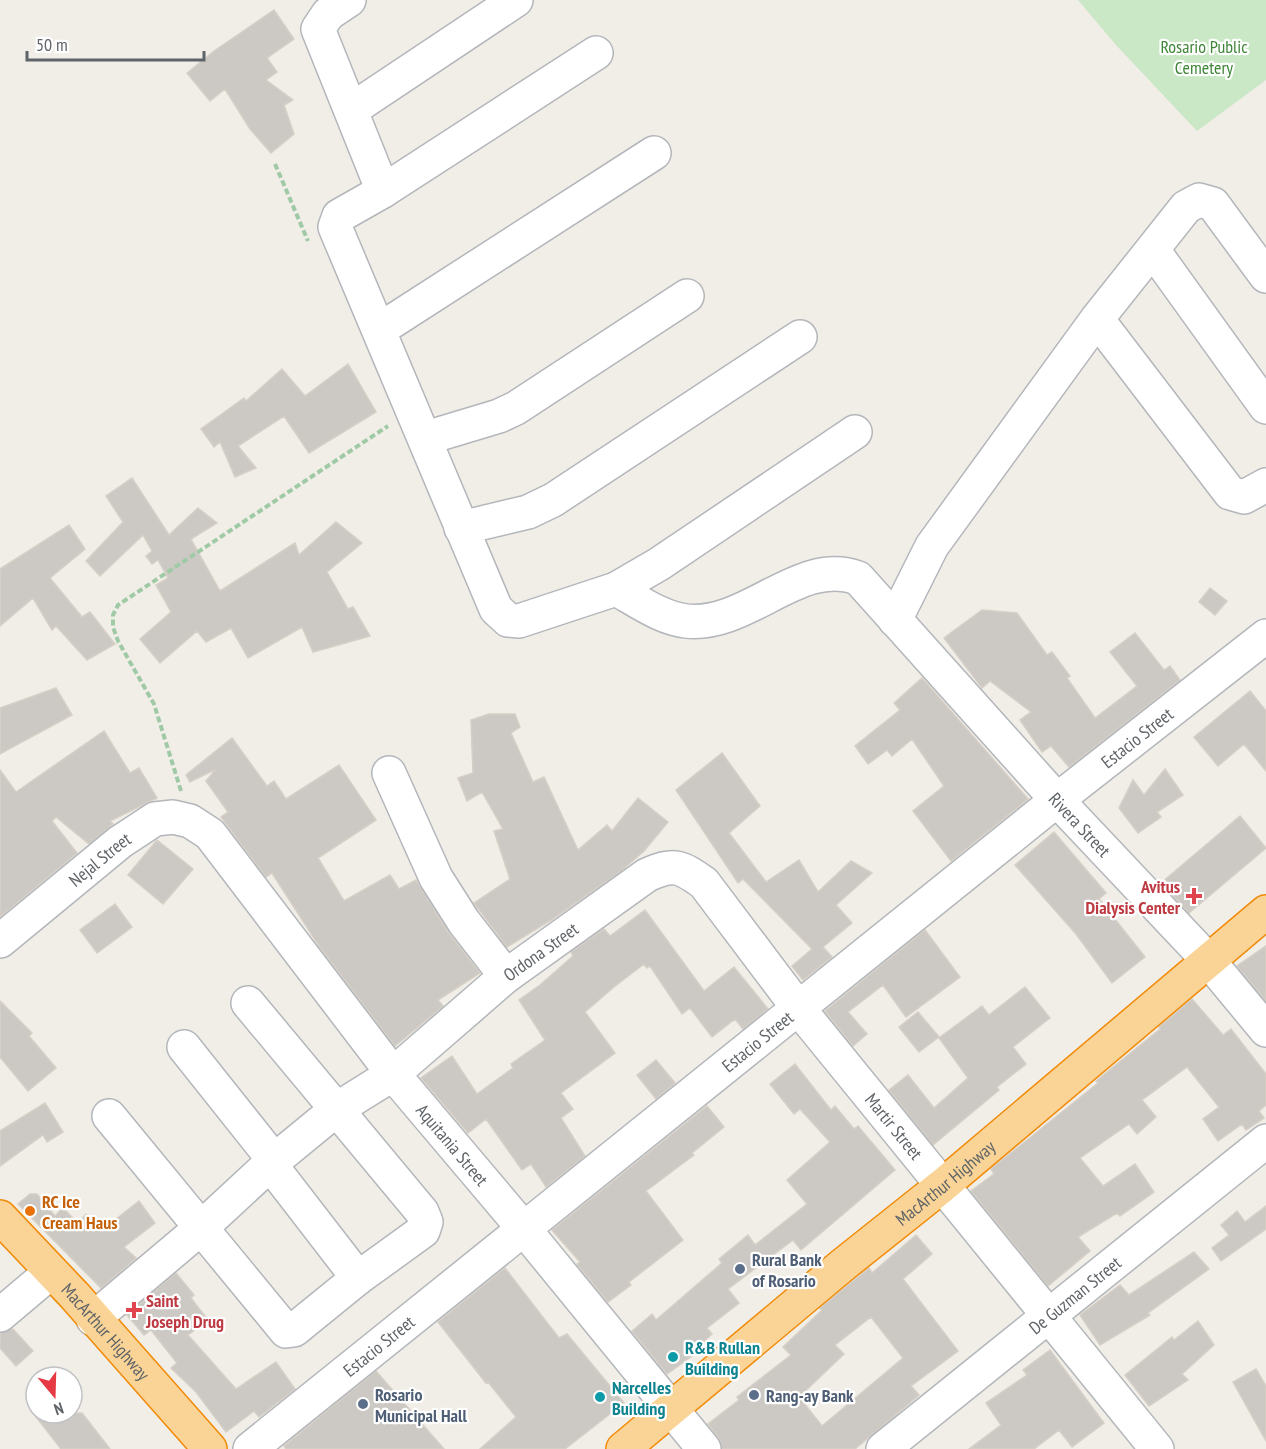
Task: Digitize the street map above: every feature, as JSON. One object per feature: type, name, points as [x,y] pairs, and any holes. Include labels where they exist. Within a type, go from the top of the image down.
[{"type":"highway","name":"MacArthur Highway","points":[[623,1449],[844,1264],[942,1186],[1266,912]]},
{"type":"highway","name":"MacArthur Highway","points":[[0,1217],[210,1449]]},
{"type":"street","points":[[349,0],[328,14],[318,29],[383,190]]},
{"type":"street","points":[[351,110],[516,0]]},
{"type":"street","points":[[596,53],[339,216],[335,224],[426,438],[460,528],[496,609],[508,620],[519,621],[616,589],[659,564],[855,432]]},
{"type":"street","points":[[379,330],[654,153]]},
{"type":"street","points":[[895,620],[932,546],[1097,319],[1186,207],[1193,202],[1206,201],[1213,204],[1266,276]]},
{"type":"street","points":[[1153,250],[1266,407]]},
{"type":"street","points":[[426,438],[499,416],[516,408],[687,296]]},
{"type":"street","points":[[1097,319],[1230,493],[1244,497],[1266,485]]},
{"type":"street","points":[[460,528],[528,512],[553,500],[800,337]]},
{"type":"street","name":"Rivera Street","points":[[616,589],[670,618],[707,622],[729,616],[820,575],[844,573],[858,578],[1057,800],[1208,960],[1266,1030]]},
{"type":"street","name":"Estacio Street","points":[[250,1449],[799,1010],[1057,800],[1266,636]]},
{"type":"street","points":[[389,773],[436,878],[464,922],[506,976]]},
{"type":"street","name":"Nejal Street","points":[[0,941],[154,819],[173,817],[200,827]]},
{"type":"street","name":"Aquitania Street","points":[[200,827],[393,1074],[524,1228],[704,1449]]},
{"type":"street","name":"Ordona Street","points":[[93,1319],[201,1228],[272,1162],[337,1109],[393,1074],[506,976],[654,872],[674,866],[686,870],[704,883]]},
{"type":"street","name":"Martir Street","points":[[704,883],[799,1010],[1158,1449]]},
{"type":"street","points":[[110,1116],[286,1331],[294,1330],[358,1278],[423,1231],[425,1218],[248,1003]]},
{"type":"street","points":[[184,1047],[358,1278]]},
{"type":"street","name":"De Guzman Street","points":[[883,1449],[1266,1141]]},
{"type":"street","points":[[0,1315],[51,1272]]},
{"type":"path","points":[[200,827],[154,704],[118,641],[113,627],[113,615],[118,605],[385,429],[391,422]]},
{"type":"green space","name":"Rosario Public Cemetery","points":[[1078,0],[1266,0],[1266,80],[1197,131],[1116,45]]},
{"type":"building","points":[[274,10],[294,39],[267,58],[277,72],[266,80],[293,100],[284,105],[294,134],[271,153],[250,129],[225,89],[210,101],[187,73],[214,51]]},
{"type":"building","points":[[348,364],[376,412],[309,453],[284,416],[238,446],[256,468],[235,477],[220,442],[214,447],[201,429],[244,398],[246,401],[282,369],[305,396]]},
{"type":"building","points":[[132,478],[169,535],[198,508],[217,523],[191,539],[220,591],[295,543],[299,555],[336,522],[362,543],[327,572],[348,609],[353,607],[370,636],[313,652],[302,627],[248,658],[231,628],[206,642],[197,631],[160,663],[140,639],[171,612],[156,585],[168,578],[158,560],[152,564],[146,556],[152,551],[143,535],[100,576],[86,561],[123,522],[106,496]]},
{"type":"building","points":[[69,525],[85,549],[50,578],[82,617],[90,612],[115,644],[87,660],[56,626],[52,630],[33,598],[0,626],[0,569]]},
{"type":"building","points":[[1210,588],[1227,601],[1215,615],[1199,602]]},
{"type":"building","points":[[982,610],[1017,613],[1047,655],[1052,652],[1070,676],[1067,678],[1095,718],[1137,686],[1110,652],[1135,633],[1164,670],[1170,666],[1180,680],[1069,767],[1051,746],[1042,752],[1020,720],[1031,712],[990,681],[982,688],[944,638]]},
{"type":"building","points":[[922,678],[1028,799],[951,861],[913,811],[944,786],[912,739],[892,756],[887,750],[868,764],[855,746],[900,710],[894,703]]},
{"type":"building","points":[[56,688],[72,715],[0,754],[0,708]]},
{"type":"building","points":[[1250,691],[1266,711],[1266,771],[1244,744],[1218,766],[1194,737]]},
{"type":"building","points":[[489,714],[515,714],[520,727],[511,733],[533,782],[544,777],[578,850],[607,825],[612,831],[638,798],[668,822],[644,851],[621,871],[551,920],[507,947],[474,903],[510,879],[494,831],[503,829],[482,792],[467,801],[458,778],[473,773],[471,720]]},
{"type":"building","points":[[104,731],[130,773],[139,768],[157,798],[110,821],[113,824],[89,844],[56,817],[52,821],[77,853],[0,917],[0,770],[16,792]]},
{"type":"building","points":[[232,738],[267,786],[274,781],[286,799],[339,765],[376,820],[318,858],[344,901],[390,875],[399,889],[416,880],[448,932],[480,973],[438,1000],[443,1006],[395,1046],[319,946],[272,873],[266,877],[221,817],[228,812],[206,781],[216,769],[190,782],[186,775]]},
{"type":"building","points":[[722,753],[760,806],[729,833],[766,882],[799,860],[818,892],[851,861],[872,873],[836,905],[852,923],[823,947],[832,957],[803,980],[792,966],[812,949],[743,879],[738,883],[676,790]]},
{"type":"building","points":[[1165,769],[1183,795],[1157,812],[1161,817],[1138,833],[1119,808],[1133,780],[1144,795]]},
{"type":"building","points":[[1240,816],[1266,848],[1189,913],[1161,883]]},
{"type":"building","points":[[1054,832],[1106,893],[1099,899],[1145,957],[1112,983],[1076,934],[1015,865]]},
{"type":"building","points":[[157,840],[193,869],[163,904],[128,875]]},
{"type":"building","points":[[115,904],[132,927],[97,953],[80,930]]},
{"type":"building","points":[[645,910],[704,991],[734,967],[768,1009],[743,1029],[735,1019],[712,1037],[690,1008],[682,1014],[650,966],[647,968],[644,964],[614,987],[585,1012],[615,1053],[561,1093],[573,1109],[561,1118],[585,1156],[546,1187],[531,1164],[522,1170],[486,1119],[468,1133],[421,1078],[452,1056],[477,1094],[513,1068],[511,1064],[545,1040],[519,1000],[573,956],[571,952],[604,929],[610,936]]},
{"type":"building","points":[[925,930],[960,977],[906,1017],[883,985],[848,1012],[867,1034],[853,1046],[825,1011]]},
{"type":"building","points":[[1266,946],[1266,1001],[1237,966]]},
{"type":"building","points":[[1025,987],[1050,1018],[1013,1047],[1026,1064],[997,1087],[999,1090],[933,1145],[889,1090],[908,1075],[934,1108],[968,1078],[939,1038],[982,1006],[989,1015]]},
{"type":"building","points":[[1192,999],[1223,1035],[1231,1029],[1266,1074],[1266,1105],[1259,1111],[1264,1118],[1246,1130],[1242,1124],[1218,1141],[1203,1119],[1219,1107],[1187,1067],[1142,1100],[1156,1117],[1137,1134],[1129,1124],[1080,1158],[1103,1186],[1135,1164],[1154,1192],[1120,1216],[1117,1213],[1078,1237],[1090,1251],[1048,1286],[971,1191],[994,1174],[991,1169],[1098,1083],[1096,1081],[1160,1029],[1159,1027]]},
{"type":"building","points":[[0,1001],[32,1033],[29,1036],[56,1068],[28,1091],[0,1057]]},
{"type":"building","points":[[918,1012],[939,1037],[919,1052],[899,1027]]},
{"type":"building","points":[[656,1060],[675,1083],[656,1099],[637,1075]]},
{"type":"building","points":[[795,1064],[831,1110],[835,1106],[854,1129],[858,1126],[895,1170],[801,1250],[793,1240],[728,1289],[739,1303],[707,1328],[712,1334],[693,1352],[695,1354],[667,1374],[632,1331],[652,1314],[656,1320],[722,1263],[719,1259],[748,1235],[755,1245],[807,1204],[787,1180],[830,1142],[800,1109],[794,1114],[770,1084]]},
{"type":"building","points":[[45,1103],[63,1132],[47,1142],[43,1135],[0,1166],[0,1131]]},
{"type":"building","points":[[707,1106],[724,1127],[692,1153],[694,1155],[646,1191],[683,1240],[629,1282],[631,1285],[608,1302],[577,1264],[580,1262],[552,1230]]},
{"type":"building","points":[[30,1194],[37,1194],[55,1216],[63,1208],[78,1223],[86,1214],[102,1230],[139,1201],[155,1223],[124,1247],[136,1258],[101,1288],[18,1204]]},
{"type":"building","points":[[1266,1206],[1266,1229],[1221,1261],[1212,1248],[1229,1235],[1221,1225],[1237,1211],[1245,1222]]},
{"type":"building","points":[[916,1235],[932,1254],[903,1279],[958,1351],[911,1386],[919,1395],[855,1449],[722,1449],[719,1438],[708,1424],[739,1400],[737,1397],[791,1355],[783,1347],[822,1310],[820,1308],[869,1268],[872,1273]],"holes":[[[871,1317],[903,1358],[822,1426],[799,1397],[844,1354],[835,1345]]]},
{"type":"building","points":[[1194,1252],[1209,1269],[1148,1313],[1150,1315],[1100,1345],[1080,1315],[1120,1285],[1129,1295]]},
{"type":"building","points":[[505,1268],[559,1338],[567,1334],[624,1403],[565,1449],[480,1449],[516,1417],[438,1322]]},
{"type":"building","points":[[176,1273],[194,1295],[191,1298],[208,1320],[188,1335],[236,1389],[276,1362],[295,1389],[259,1417],[254,1411],[226,1432],[196,1392],[171,1368],[177,1363],[151,1330],[144,1335],[127,1315]]},
{"type":"building","points":[[1198,1321],[1214,1345],[1182,1374],[1188,1380],[1149,1406],[1125,1375],[1172,1337],[1174,1340]]},
{"type":"building","points":[[13,1329],[33,1351],[16,1366],[0,1348],[0,1333]]},
{"type":"building","points":[[1050,1350],[1104,1423],[1072,1447],[1059,1430],[1034,1449],[969,1449],[1001,1425],[986,1403],[1027,1375],[1023,1370]]},
{"type":"building","points":[[1256,1369],[1266,1386],[1266,1441],[1233,1382]]},
{"type":"building","name":"Rosario Municipal Hall","points":[[376,1371],[444,1449],[286,1449],[284,1446]]},
{"type":"building","points":[[84,1416],[110,1449],[61,1449],[42,1425],[84,1425]]},
{"type":"place","name":"Avitus Dialysis Center","points":[[1194,896]]},
{"type":"place","name":"RC Ice Cream Haus","points":[[30,1211]]},
{"type":"place","name":"Rural Bank of Rosario","points":[[740,1269]]},
{"type":"place","name":"Saint Joseph Drug","points":[[134,1310]]},
{"type":"place","name":"R&B Rullan Building","points":[[673,1357]]},
{"type":"place","name":"Rang-ay Bank","points":[[754,1395]]},
{"type":"place","name":"Narcelles Building","points":[[600,1397]]},
{"type":"place","name":"Rosario Municipal Hall","points":[[363,1404]]}]
